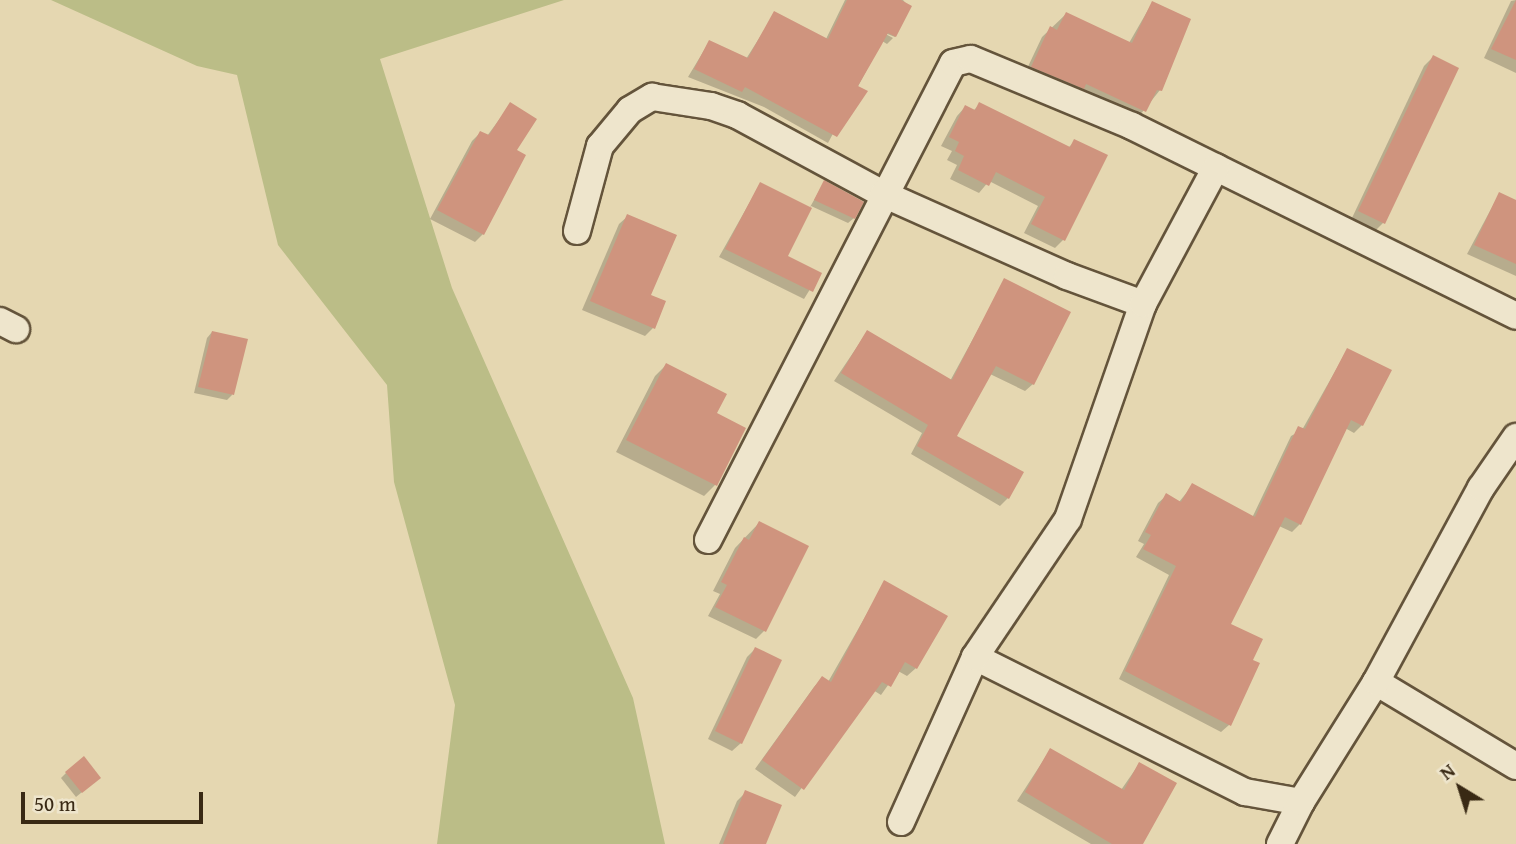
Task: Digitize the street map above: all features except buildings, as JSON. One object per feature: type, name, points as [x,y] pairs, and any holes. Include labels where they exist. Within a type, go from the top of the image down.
[{"type":"street","points":[[708,540],[883,194],[953,63],[971,59],[1132,126],[1516,316]]},
{"type":"street","points":[[577,231],[600,146],[630,110],[652,97],[711,106],[737,115],[883,194],[1068,276],[1143,304]]},
{"type":"street","points":[[901,822],[975,657],[1068,519],[1143,304],[1216,167]]},
{"type":"street","points":[[1280,844],[1301,802],[1376,682],[1481,488],[1516,437]]},
{"type":"street","points":[[975,657],[1245,792],[1301,802]]},
{"type":"street","points":[[1376,682],[1516,766]]},
{"type":"green space","points":[[51,0],[564,0],[380,59],[452,288],[633,698],[665,844],[437,844],[455,705],[394,482],[387,385],[278,245],[237,75],[197,66]]}]
